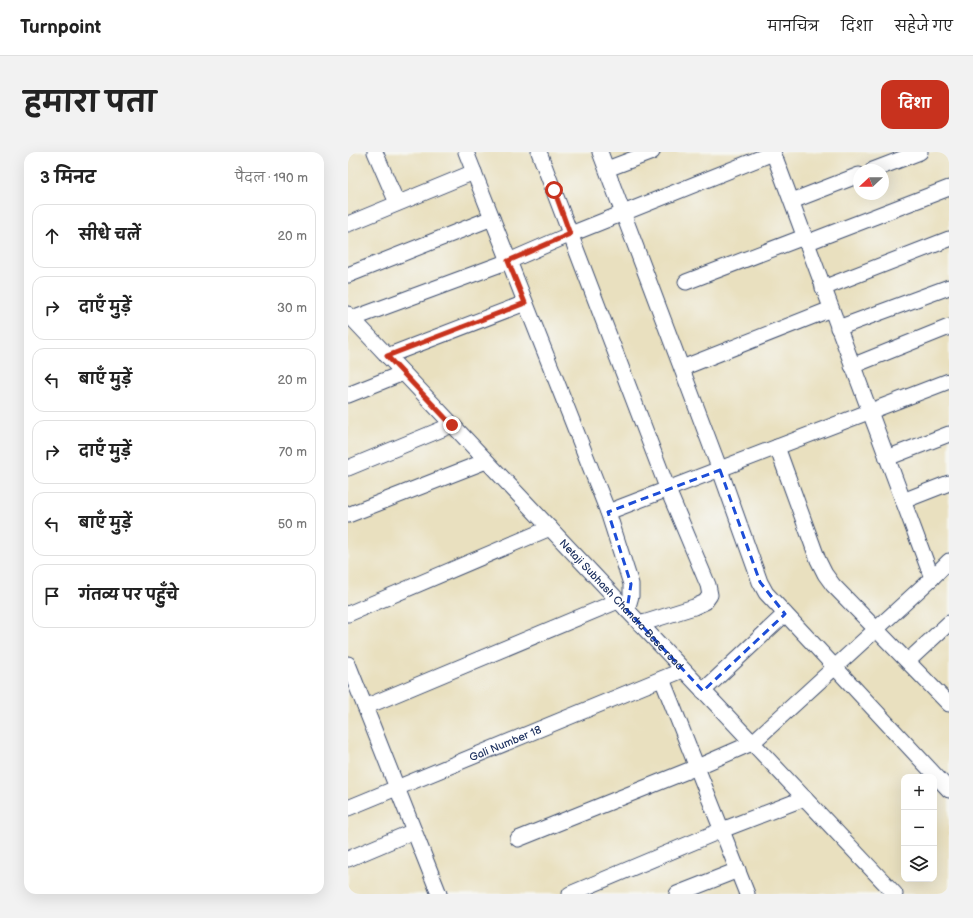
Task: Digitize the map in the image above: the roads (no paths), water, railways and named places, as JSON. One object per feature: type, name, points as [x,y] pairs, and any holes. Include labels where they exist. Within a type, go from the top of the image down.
[{"type":"street","points":[[375,152],[397,203]]},
{"type":"street","points":[[365,707],[623,606],[631,596],[631,584],[608,512],[466,152]]},
{"type":"street","points":[[539,152],[668,490],[708,585],[710,596],[705,602],[694,607],[640,624]]},
{"type":"street","points":[[600,152],[720,470],[760,582],[766,593],[949,790]]},
{"type":"street","points":[[607,169],[652,152]]},
{"type":"street","points":[[889,164],[920,152]]},
{"type":"street","points":[[350,317],[508,261],[570,234],[773,153],[932,578]]},
{"type":"street","points":[[348,224],[474,172]]},
{"type":"street","points":[[792,201],[853,177]]},
{"type":"street","points":[[686,282],[949,188]]},
{"type":"street","points":[[348,275],[492,218]]},
{"type":"street","points":[[823,288],[949,239]]},
{"type":"street","points":[[838,328],[949,287]]},
{"type":"street","points":[[387,356],[525,303]]},
{"type":"street","points":[[682,368],[831,309]]},
{"type":"street","name":"Netaji Subhash Chandra Bose road","points":[[350,317],[895,894]]},
{"type":"street","points":[[852,366],[949,327]]},
{"type":"street","points":[[348,395],[403,373]]},
{"type":"street","points":[[608,512],[720,470],[869,410],[949,380]]},
{"type":"street","points":[[348,468],[452,425]]},
{"type":"street","points":[[887,458],[949,434]]},
{"type":"street","points":[[777,447],[818,560],[825,574],[833,585],[908,661],[946,695]]},
{"type":"street","points":[[348,515],[486,461]]},
{"type":"street","points":[[903,501],[949,483]]},
{"type":"street","points":[[348,614],[550,528]]},
{"type":"street","points":[[518,839],[697,767],[752,743],[949,561]]},
{"type":"street","points":[[703,691],[785,614]]},
{"type":"street","points":[[908,661],[949,623]]},
{"type":"street","points":[[348,664],[439,894]]},
{"type":"street","name":"Gali Number 18","points":[[348,808],[683,670]]},
{"type":"street","points":[[662,678],[747,894]]},
{"type":"street","points":[[570,894],[722,830],[805,798]]},
{"type":"street","points":[[348,859],[414,831]]},
{"type":"street","points":[[678,894],[738,870]]}]
